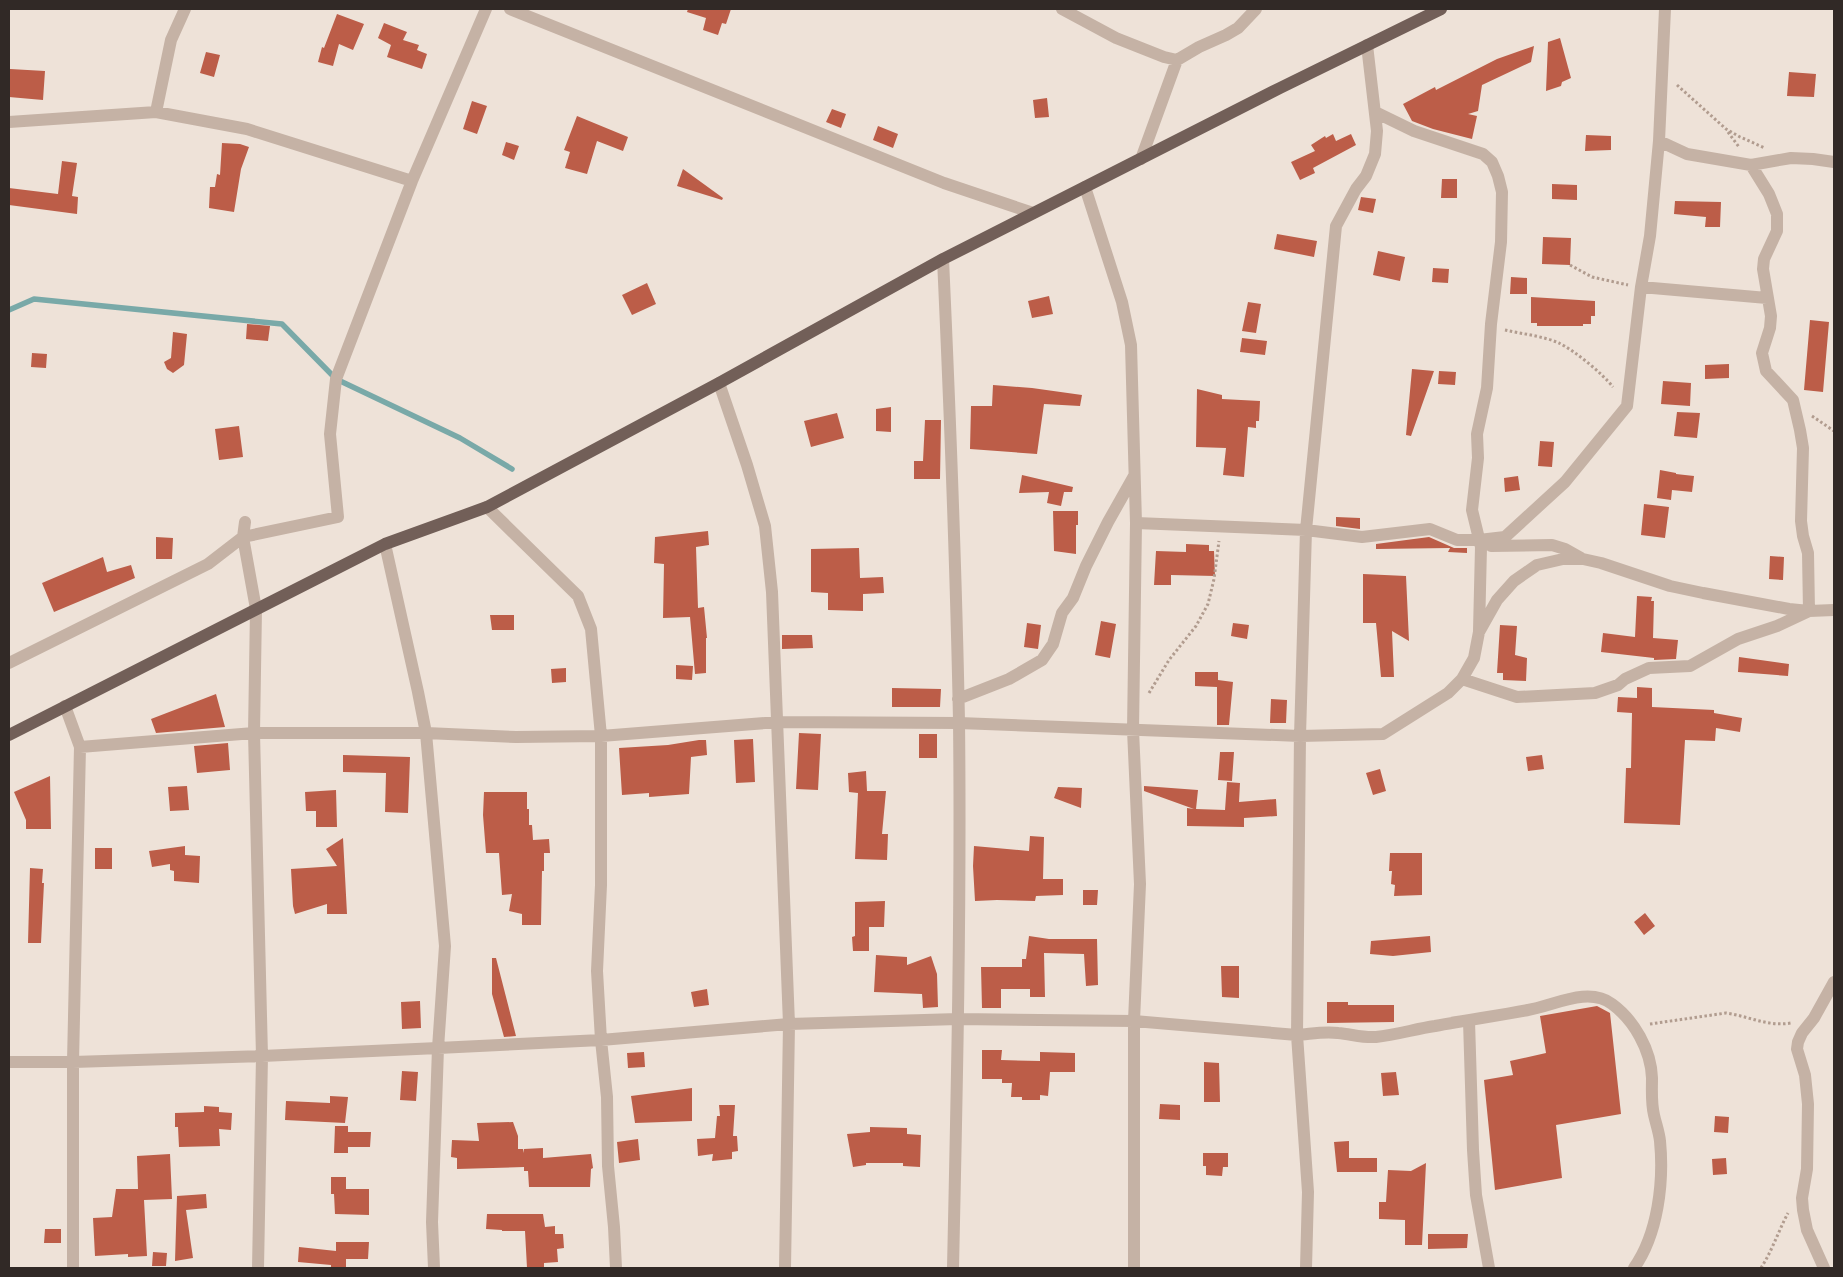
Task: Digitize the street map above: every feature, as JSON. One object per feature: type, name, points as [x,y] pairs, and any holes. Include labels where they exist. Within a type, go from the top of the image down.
[{"type":"main road","points":[[9,735],[385,544],[487,507],[719,383],[943,259],[1441,9]]},
{"type":"street","points":[[156,112],[171,40],[185,9]]},
{"type":"street","points":[[9,663],[208,564],[243,537],[338,517],[330,434],[336,379],[412,181],[486,9]]},
{"type":"street","points":[[510,9],[944,183],[1033,213]]},
{"type":"street","points":[[1062,9],[1116,38],[1164,57],[1178,60]]},
{"type":"street","points":[[1141,159],[1178,60],[1199,47],[1226,36],[1238,28],[1256,9]]},
{"type":"street","points":[[1480,543],[1505,537],[1565,482],[1627,406],[1641,288],[1650,236],[1659,141],[1665,9]]},
{"type":"street","points":[[1306,1268],[1308,1192],[1297,1035],[1300,736],[1306,530],[1336,226],[1356,189],[1366,176],[1375,154],[1377,132],[1368,45]]},
{"type":"street","points":[[9,122],[156,112],[248,129],[412,181]]},
{"type":"street","points":[[80,747],[254,733],[426,733],[516,737],[601,736],[778,722],[959,723],[1300,736],[1383,734],[1448,693],[1462,679],[1474,658],[1479,632],[1480,543],[1472,510],[1478,458],[1477,434],[1487,388],[1491,324],[1501,242],[1502,192],[1492,162],[1483,154],[1414,131],[1375,112]]},
{"type":"street","points":[[1659,141],[1687,154],[1750,165],[1791,158],[1834,162]]},
{"type":"street","points":[[1750,165],[1769,194],[1777,214],[1777,231],[1764,259],[1763,269],[1771,316],[1770,328],[1762,353],[1763,362],[1770,376],[1793,400],[1803,448],[1801,521],[1808,553],[1809,611]]},
{"type":"street","points":[[1085,187],[1122,302],[1132,345],[1136,523],[1133,730],[1140,884],[1134,1022],[1134,1268]]},
{"type":"street","points":[[943,259],[953,490],[959,723],[958,1019],[953,1268]]},
{"type":"street","points":[[1641,288],[1768,298]]},
{"type":"street","points":[[719,383],[765,526],[772,592],[789,1024],[785,1268]]},
{"type":"street","points":[[958,699],[1009,680],[1042,660],[1053,644],[1062,613],[1073,598],[1090,557],[1134,476]]},
{"type":"street","points":[[487,507],[578,596],[591,629],[601,736],[601,885],[597,971],[607,1097],[608,1166],[616,1268]]},
{"type":"street","points":[[244,522],[243,537],[256,609],[254,733],[262,1056],[258,1268]]},
{"type":"street","points":[[1136,523],[1306,530],[1362,537],[1430,529],[1458,540],[1480,543],[1552,545],[1565,549],[1583,559]]},
{"type":"street","points":[[385,544],[426,733],[445,946],[438,1048],[432,1222],[434,1268]]},
{"type":"street","points":[[1479,632],[1497,600],[1514,581],[1537,565],[1563,559],[1583,559],[1602,563],[1670,586],[1788,609],[1809,611],[1834,610]]},
{"type":"street","points":[[1462,679],[1517,697],[1595,693],[1618,685],[1625,679],[1649,668],[1690,666],[1738,639],[1777,626],[1809,611]]},
{"type":"street","points":[[65,706],[80,747],[73,1062],[73,1268]]},
{"type":"street","points":[[1824,1268],[1807,1230],[1803,1204],[1807,1169],[1808,1104],[1805,1075],[1797,1049],[1802,1033],[1814,1018],[1834,982]]},
{"type":"street","points":[[9,1062],[73,1062],[262,1056],[601,1040],[789,1024],[958,1019],[1134,1022],[1297,1035],[1321,1032],[1340,1033],[1358,1037],[1374,1037],[1535,1009],[1571,998],[1598,997],[1611,1003],[1632,1024],[1642,1041],[1652,1079],[1651,1100],[1658,1131],[1661,1168],[1654,1223],[1642,1256],[1634,1268]]},
{"type":"street","points":[[1469,1021],[1473,1159],[1476,1195],[1487,1250],[1488,1268]]},
{"type":"path","points":[[1662,68],[1686,94],[1726,129],[1740,137],[1791,158]]},
{"type":"path","points":[[1570,265],[1592,277],[1641,288]]},
{"type":"path","points":[[1491,324],[1503,330],[1559,343],[1580,356],[1606,378],[1627,406]]},
{"type":"path","points":[[1133,710],[1148,695],[1169,660],[1196,626],[1208,604],[1214,579],[1221,526]]},
{"type":"path","points":[[1632,1024],[1655,1024],[1676,1019],[1726,1013],[1770,1023],[1787,1023],[1814,1018]]},
{"type":"path","points":[[1761,1268],[1804,1185]]},
{"type":"building","points":[[688,9],[731,9],[726,24],[722,23],[718,35],[703,30],[706,18],[687,12]]},
{"type":"building","points":[[337,14],[364,24],[353,50],[339,44],[333,66],[318,62],[322,47],[324,48]]},
{"type":"building","points":[[384,23],[407,32],[403,40],[419,45],[417,50],[427,54],[422,69],[387,57],[391,45],[378,38]]},
{"type":"building","points":[[1560,38],[1571,78],[1562,82],[1561,86],[1546,91],[1548,42]]},
{"type":"building","points":[[1534,46],[1531,62],[1482,85],[1478,111],[1468,114],[1477,116],[1472,139],[1433,129],[1412,121],[1403,104],[1435,87],[1436,90],[1497,59]]},
{"type":"building","points":[[206,52],[220,55],[214,77],[200,73]]},
{"type":"building","points":[[10,69],[45,71],[43,100],[9,97]]},
{"type":"building","points":[[1789,72],[1816,74],[1814,97],[1787,96]]},
{"type":"building","points":[[1047,98],[1049,117],[1035,118],[1033,100]]},
{"type":"building","points":[[472,101],[487,106],[477,134],[463,129]]},
{"type":"building","points":[[832,109],[846,114],[841,128],[826,122]]},
{"type":"building","points":[[577,116],[628,137],[623,151],[597,141],[587,174],[565,168],[570,152],[564,150]]},
{"type":"building","points":[[878,126],[898,134],[893,148],[873,140]]},
{"type":"building","points":[[1333,134],[1336,141],[1351,134],[1356,145],[1313,168],[1315,173],[1300,180],[1291,162],[1315,151],[1311,145],[1325,136],[1326,138]]},
{"type":"building","points":[[1586,135],[1611,136],[1611,150],[1585,151]]},
{"type":"building","points":[[506,142],[519,146],[514,160],[502,155]]},
{"type":"building","points":[[222,143],[240,144],[249,147],[241,169],[234,212],[209,208],[210,187],[215,187],[217,174],[220,175]]},
{"type":"building","points":[[62,161],[77,163],[72,196],[78,197],[77,214],[9,205],[9,188],[58,194]]},
{"type":"building","points":[[683,169],[723,198],[722,200],[677,186]]},
{"type":"building","points":[[1442,179],[1457,179],[1457,198],[1441,198]]},
{"type":"building","points":[[1552,184],[1577,185],[1577,200],[1552,199]]},
{"type":"building","points":[[1361,197],[1376,199],[1373,213],[1358,210]]},
{"type":"building","points":[[1675,201],[1721,202],[1720,227],[1705,227],[1706,217],[1674,214]]},
{"type":"building","points":[[1277,234],[1317,241],[1314,257],[1274,249]]},
{"type":"building","points":[[1543,237],[1571,238],[1570,265],[1542,264]]},
{"type":"building","points":[[1378,251],[1405,257],[1400,281],[1373,275]]},
{"type":"building","points":[[1433,268],[1449,269],[1448,283],[1432,282]]},
{"type":"building","points":[[1511,277],[1527,278],[1527,294],[1510,294]]},
{"type":"building","points":[[647,283],[656,304],[632,315],[622,295]]},
{"type":"building","points":[[1049,296],[1053,314],[1032,318],[1028,301]]},
{"type":"building","points":[[1531,297],[1595,301],[1595,316],[1591,316],[1591,324],[1583,324],[1583,326],[1537,326],[1537,323],[1531,323]]},
{"type":"building","points":[[1248,302],[1261,304],[1256,333],[1242,331]]},
{"type":"building","points":[[1810,320],[1829,322],[1823,392],[1804,390]]},
{"type":"building","points":[[247,324],[270,326],[268,341],[246,339]]},
{"type":"building","points":[[173,332],[187,334],[184,365],[173,373],[167,369],[164,362],[171,358]]},
{"type":"building","points":[[1242,338],[1267,341],[1265,355],[1240,352]]},
{"type":"building","points":[[32,353],[47,354],[46,368],[31,367]]},
{"type":"building","points":[[1729,364],[1729,378],[1705,379],[1705,365]]},
{"type":"building","points":[[1412,369],[1434,371],[1411,436],[1406,435]]},
{"type":"building","points":[[1439,371],[1456,372],[1455,385],[1438,384]]},
{"type":"building","points":[[1663,381],[1691,383],[1690,406],[1661,404]]},
{"type":"building","points":[[993,385],[1082,395],[1080,406],[1044,404],[1037,454],[970,449],[971,406],[992,406]]},
{"type":"building","points":[[1197,389],[1222,395],[1222,399],[1260,401],[1259,421],[1256,421],[1256,428],[1248,427],[1244,477],[1223,475],[1226,448],[1196,447]]},
{"type":"building","points":[[891,407],[891,432],[876,431],[876,409]]},
{"type":"building","points":[[1677,412],[1700,413],[1697,438],[1674,436]]},
{"type":"building","points":[[837,413],[844,438],[811,447],[804,421]]},
{"type":"building","points":[[925,420],[941,420],[940,479],[914,479],[914,461],[923,461]]},
{"type":"building","points":[[239,426],[243,457],[219,460],[215,429]]},
{"type":"building","points":[[1540,441],[1554,442],[1552,467],[1538,466]]},
{"type":"building","points":[[1660,470],[1694,476],[1692,492],[1672,490],[1671,500],[1657,498]]},
{"type":"building","points":[[1022,475],[1073,487],[1072,492],[1064,492],[1061,506],[1047,503],[1049,492],[1019,493]]},
{"type":"building","points":[[1518,476],[1520,490],[1505,492],[1504,478]]},
{"type":"building","points":[[1644,504],[1669,507],[1665,538],[1641,535]]},
{"type":"building","points":[[1053,511],[1078,511],[1076,554],[1054,551]]},
{"type":"building","points":[[1336,517],[1360,518],[1360,529],[1336,526]]},
{"type":"building","points":[[708,531],[709,545],[696,547],[698,608],[704,607],[707,638],[706,673],[695,674],[690,617],[663,618],[664,564],[654,563],[655,537]]},
{"type":"building","points":[[156,537],[173,538],[172,559],[156,559]]},
{"type":"building","points":[[1429,537],[1454,548],[1467,548],[1467,553],[1448,552],[1450,548],[1376,549],[1376,544]]},
{"type":"building","points":[[1186,544],[1209,545],[1209,551],[1214,551],[1215,576],[1171,575],[1171,585],[1154,585],[1156,551],[1186,552]]},
{"type":"building","points":[[859,548],[860,578],[883,577],[884,593],[863,594],[863,611],[828,610],[828,593],[811,592],[811,549]]},
{"type":"building","points":[[1770,556],[1784,557],[1783,580],[1769,579]]},
{"type":"building","points":[[103,557],[107,572],[131,565],[135,578],[54,612],[42,583]]},
{"type":"building","points":[[1363,574],[1406,576],[1409,641],[1392,631],[1394,677],[1381,677],[1376,623],[1363,623]]},
{"type":"building","points":[[1637,596],[1652,597],[1651,601],[1654,601],[1653,638],[1678,640],[1676,659],[1654,660],[1654,658],[1601,652],[1603,633],[1635,637]]},
{"type":"building","points":[[490,615],[514,615],[514,630],[492,630]]},
{"type":"building","points":[[1101,621],[1116,624],[1110,658],[1095,655]]},
{"type":"building","points":[[1027,623],[1041,625],[1038,649],[1024,647]]},
{"type":"building","points":[[1233,623],[1249,625],[1247,639],[1231,636]]},
{"type":"building","points":[[1500,625],[1517,626],[1515,655],[1527,658],[1526,681],[1503,680],[1503,673],[1497,673]]},
{"type":"building","points":[[782,635],[812,635],[813,648],[782,649]]},
{"type":"building","points":[[1739,657],[1789,664],[1788,676],[1738,672]]},
{"type":"building","points":[[676,665],[693,666],[692,680],[676,679]]},
{"type":"building","points":[[566,668],[566,682],[552,683],[551,669]]},
{"type":"building","points":[[1195,672],[1218,672],[1218,680],[1233,682],[1229,725],[1217,725],[1217,687],[1195,686]]},
{"type":"building","points":[[1637,687],[1652,688],[1652,707],[1714,710],[1714,713],[1742,718],[1740,732],[1716,728],[1715,741],[1685,740],[1680,825],[1624,823],[1626,768],[1631,768],[1632,713],[1617,712],[1618,697],[1637,698]]},
{"type":"building","points":[[892,688],[941,689],[940,707],[892,707]]},
{"type":"building","points":[[216,694],[225,727],[156,733],[151,719]]},
{"type":"building","points":[[1271,699],[1287,700],[1286,723],[1270,723]]},
{"type":"building","points":[[799,733],[821,734],[818,790],[796,789]]},
{"type":"building","points":[[919,734],[937,734],[937,758],[919,758]]},
{"type":"building","points":[[753,739],[755,782],[736,783],[734,740]]},
{"type":"building","points":[[706,740],[707,755],[691,757],[689,794],[649,797],[649,793],[622,795],[619,748],[668,745]]},
{"type":"building","points":[[228,743],[230,770],[197,773],[194,746]]},
{"type":"building","points":[[1220,752],[1234,752],[1232,781],[1218,780]]},
{"type":"building","points":[[343,755],[410,757],[408,813],[385,812],[386,773],[343,772]]},
{"type":"building","points":[[1542,755],[1544,769],[1528,771],[1526,757]]},
{"type":"building","points":[[1380,769],[1386,791],[1373,795],[1366,773]]},
{"type":"building","points":[[866,771],[867,791],[886,791],[882,834],[888,834],[887,860],[855,859],[858,793],[849,792],[848,773]]},
{"type":"building","points":[[50,776],[51,829],[26,829],[26,820],[14,792]]},
{"type":"building","points":[[1227,782],[1240,783],[1239,802],[1276,799],[1277,816],[1244,818],[1244,827],[1187,826],[1187,808],[1194,809],[1144,791],[1144,786],[1198,790],[1196,809],[1225,810]]},
{"type":"building","points":[[187,786],[189,810],[170,811],[168,787]]},
{"type":"building","points":[[1058,787],[1082,788],[1081,808],[1054,798]]},
{"type":"building","points":[[336,790],[337,827],[316,827],[316,811],[306,811],[305,792]]},
{"type":"building","points":[[484,792],[527,792],[529,825],[532,825],[533,840],[549,839],[550,853],[544,853],[544,871],[542,871],[541,925],[522,925],[522,914],[509,911],[512,894],[502,895],[499,853],[486,853],[483,815]]},
{"type":"building","points":[[1030,836],[1044,837],[1043,879],[1063,879],[1063,895],[1036,896],[1035,901],[975,901],[974,846],[1029,851]]},
{"type":"building","points":[[343,838],[347,914],[327,914],[327,904],[295,914],[291,869],[337,866],[326,849]]},
{"type":"building","points":[[185,846],[185,855],[200,856],[199,883],[174,881],[174,871],[170,870],[170,864],[152,867],[149,851]]},
{"type":"building","points":[[95,848],[112,848],[112,869],[95,869]]},
{"type":"building","points":[[1390,853],[1422,853],[1422,895],[1394,896],[1395,885],[1391,884],[1392,871],[1389,871]]},
{"type":"building","points":[[30,868],[43,869],[41,943],[28,943]]},
{"type":"building","points":[[1083,890],[1098,890],[1097,905],[1083,905]]},
{"type":"building","points":[[885,901],[884,927],[869,927],[869,951],[853,951],[852,937],[855,936],[855,902]]},
{"type":"building","points":[[1645,913],[1655,926],[1644,935],[1634,922]]},
{"type":"building","points":[[1029,936],[1049,939],[1097,939],[1098,985],[1086,986],[1084,954],[1044,953],[1045,997],[1030,997],[1030,989],[1001,989],[1001,1008],[982,1008],[981,967],[1022,967],[1022,959],[1026,959]]},
{"type":"building","points":[[1430,936],[1431,952],[1393,956],[1370,954],[1371,941]]},
{"type":"building","points":[[876,955],[907,957],[907,965],[931,956],[937,974],[938,1007],[923,1008],[922,994],[874,992]]},
{"type":"building","points":[[492,958],[496,958],[516,1036],[504,1037],[492,994]]},
{"type":"building","points":[[1221,966],[1239,966],[1239,998],[1222,997]]},
{"type":"building","points":[[707,989],[709,1005],[694,1007],[691,992]]},
{"type":"building","points":[[420,1001],[421,1028],[402,1029],[401,1002]]},
{"type":"building","points":[[1327,1002],[1348,1002],[1348,1005],[1394,1005],[1394,1022],[1327,1023]]},
{"type":"building","points":[[1597,1006],[1610,1013],[1621,1114],[1556,1125],[1562,1178],[1495,1190],[1484,1080],[1513,1075],[1510,1061],[1546,1053],[1540,1016]]},
{"type":"building","points":[[982,1050],[1002,1050],[1001,1060],[1040,1061],[1040,1052],[1075,1053],[1075,1072],[1050,1072],[1048,1096],[1040,1095],[1040,1100],[1022,1100],[1022,1097],[1011,1097],[1012,1083],[1002,1083],[1002,1079],[982,1079]]},
{"type":"building","points":[[644,1052],[645,1067],[628,1068],[627,1053]]},
{"type":"building","points":[[1204,1062],[1219,1063],[1220,1102],[1204,1102]]},
{"type":"building","points":[[402,1071],[418,1072],[416,1101],[400,1100]]},
{"type":"building","points":[[1396,1072],[1399,1095],[1383,1096],[1381,1073]]},
{"type":"building","points":[[692,1088],[692,1121],[635,1123],[631,1096]]},
{"type":"building","points":[[330,1096],[348,1097],[345,1123],[285,1120],[286,1101],[330,1103]]},
{"type":"building","points":[[1160,1104],[1180,1105],[1180,1120],[1159,1119]]},
{"type":"building","points":[[719,1105],[735,1105],[733,1136],[737,1136],[738,1151],[732,1152],[732,1159],[712,1161],[713,1154],[698,1156],[697,1139],[715,1138],[717,1116],[720,1116]]},
{"type":"building","points":[[204,1106],[219,1107],[219,1112],[232,1113],[231,1130],[219,1129],[220,1146],[179,1147],[178,1127],[175,1127],[175,1113],[204,1112]]},
{"type":"building","points":[[1715,1116],[1729,1117],[1728,1133],[1714,1132]]},
{"type":"building","points":[[513,1122],[518,1136],[518,1149],[523,1149],[524,1153],[524,1149],[543,1148],[543,1158],[591,1154],[593,1168],[591,1169],[590,1187],[529,1187],[528,1171],[524,1171],[524,1167],[457,1169],[457,1158],[451,1157],[452,1140],[479,1141],[477,1123]]},
{"type":"building","points":[[335,1126],[348,1126],[348,1132],[371,1132],[370,1147],[348,1147],[348,1153],[334,1153]]},
{"type":"building","points":[[870,1127],[907,1128],[907,1134],[921,1135],[920,1167],[903,1166],[903,1163],[866,1163],[866,1165],[853,1167],[847,1134],[870,1132]]},
{"type":"building","points":[[638,1139],[640,1160],[619,1163],[617,1142]]},
{"type":"building","points":[[1349,1141],[1349,1158],[1377,1158],[1377,1172],[1337,1172],[1334,1142]]},
{"type":"building","points":[[1203,1153],[1228,1153],[1228,1167],[1223,1167],[1222,1176],[1206,1175],[1206,1166],[1203,1166]]},
{"type":"building","points":[[170,1154],[172,1199],[144,1200],[147,1256],[128,1257],[128,1254],[95,1256],[93,1218],[112,1217],[116,1189],[138,1189],[137,1156]]},
{"type":"building","points":[[1726,1158],[1727,1174],[1713,1175],[1712,1159]]},
{"type":"building","points":[[1426,1163],[1422,1245],[1405,1245],[1405,1220],[1379,1219],[1379,1202],[1386,1202],[1388,1170],[1411,1171]]},
{"type":"building","points":[[331,1177],[346,1177],[346,1189],[369,1189],[369,1215],[335,1214],[334,1194],[331,1194]]},
{"type":"building","points":[[206,1194],[207,1208],[186,1210],[193,1258],[175,1261],[177,1196]]},
{"type":"building","points":[[487,1214],[543,1214],[545,1227],[555,1226],[555,1234],[563,1234],[564,1248],[557,1249],[558,1262],[544,1263],[544,1268],[527,1268],[525,1231],[486,1229]]},
{"type":"building","points":[[45,1229],[61,1229],[61,1243],[44,1243]]},
{"type":"building","points":[[1428,1234],[1468,1234],[1467,1248],[1428,1249]]},
{"type":"building","points":[[336,1242],[369,1242],[368,1259],[346,1259],[346,1268],[331,1268],[331,1265],[298,1262],[299,1247],[336,1251]]},
{"type":"building","points":[[153,1252],[167,1253],[166,1266],[152,1266]]},
{"type":"waterway","points":[[9,310],[34,299],[282,324],[336,379],[460,438],[512,469]]}]
